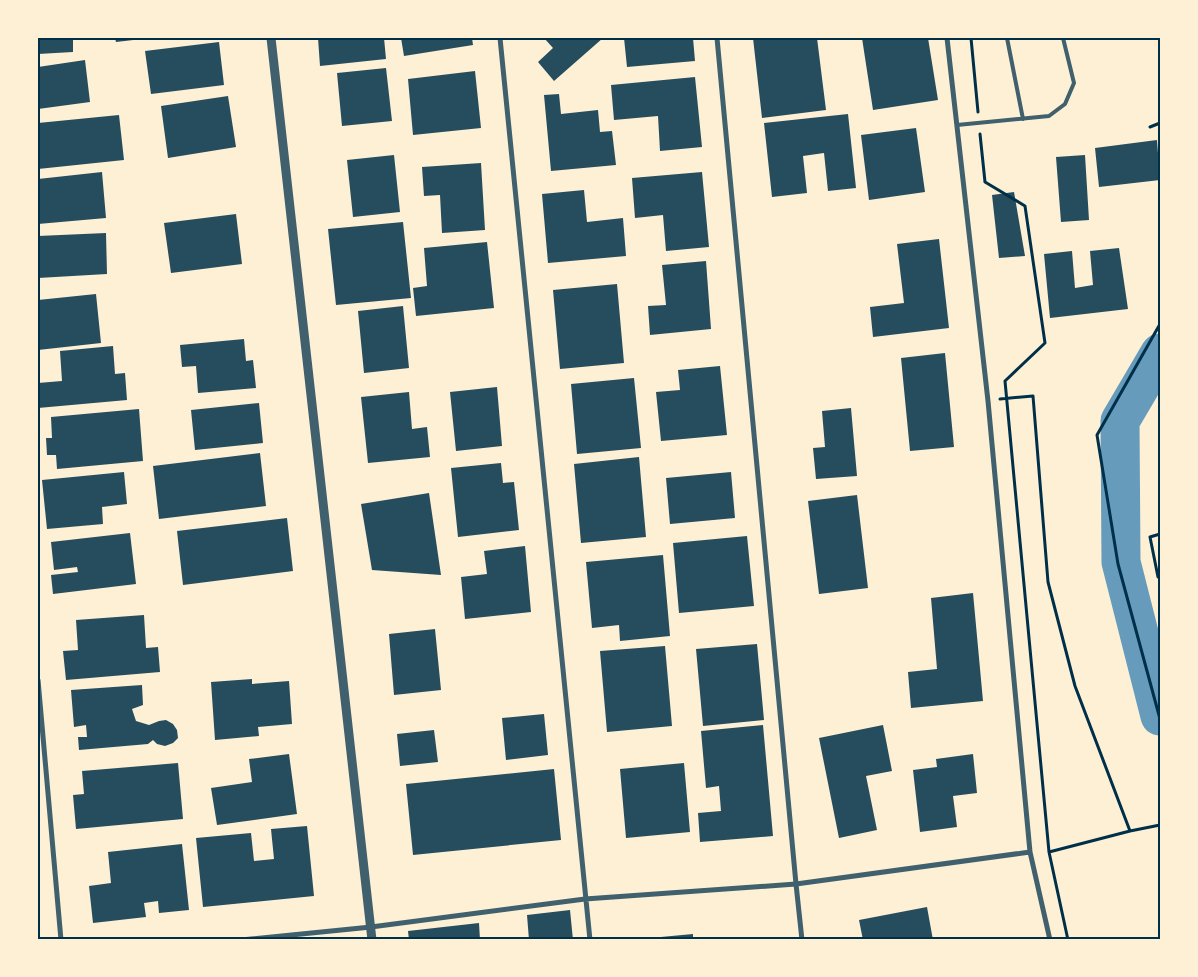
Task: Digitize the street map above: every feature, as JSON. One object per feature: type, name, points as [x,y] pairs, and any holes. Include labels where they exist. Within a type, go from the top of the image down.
[{"type":"street","points":[[271,38],[372,940]]},
{"type":"street","points":[[500,38],[590,940]]},
{"type":"street","points":[[716,38],[802,940]]},
{"type":"street","points":[[947,38],[988,401],[1030,854],[1050,940]]},
{"type":"street","points":[[38,680],[61,940]]},
{"type":"street","points":[[241,940],[371,927],[585,899],[796,884],[1030,854]]},
{"type":"lane","points":[[1007,38],[1022,119]]},
{"type":"lane","points":[[957,125],[1049,116],[1065,104],[1074,83],[1063,38]]},
{"type":"path","points":[[971,38],[985,182],[1025,206],[1045,343],[1005,382],[1049,852],[1068,940]]},
{"type":"path","points":[[1150,127],[1160,124]]},
{"type":"path","points":[[1160,324],[1097,435],[1118,564],[1160,719]]},
{"type":"path","points":[[988,401],[1033,396],[1048,582],[1075,686],[1130,831]]},
{"type":"path","points":[[1160,534],[1150,537],[1158,577],[1160,577]]},
{"type":"path","points":[[1030,854],[1049,852],[1160,825]]},
{"type":"building","points":[[38,38],[73,38],[73,52],[38,54]]},
{"type":"building","points":[[115,38],[142,38],[142,39],[116,42]]},
{"type":"building","points":[[318,38],[384,38],[386,59],[320,66]]},
{"type":"building","points":[[401,38],[472,38],[473,45],[404,56]]},
{"type":"building","points":[[544,38],[603,38],[554,81],[538,62],[553,48]]},
{"type":"building","points":[[624,38],[693,38],[695,61],[627,67]]},
{"type":"building","points":[[753,38],[817,38],[826,110],[762,118]]},
{"type":"building","points":[[862,38],[928,38],[938,100],[873,110]]},
{"type":"building","points":[[219,42],[224,85],[151,94],[145,51]]},
{"type":"building","points":[[85,60],[90,102],[38,109],[38,67]]},
{"type":"building","points":[[386,68],[392,121],[342,126],[337,73]]},
{"type":"building","points":[[475,71],[481,128],[413,135],[408,79]]},
{"type":"building","points":[[695,77],[702,147],[660,151],[658,116],[614,120],[611,85]]},
{"type":"building","points":[[559,94],[561,114],[598,110],[600,132],[612,131],[616,165],[551,171],[544,95]]},
{"type":"building","points":[[228,96],[236,147],[168,158],[161,106]]},
{"type":"building","points":[[848,114],[856,188],[828,191],[824,153],[803,156],[807,193],[772,197],[764,123]]},
{"type":"building","points":[[119,115],[124,160],[38,169],[38,123]]},
{"type":"building","points":[[916,128],[925,192],[869,200],[861,135]]},
{"type":"building","points":[[1157,140],[1160,180],[1099,187],[1095,148]]},
{"type":"building","points":[[394,155],[400,212],[353,217],[347,160]]},
{"type":"building","points":[[1085,155],[1089,220],[1061,222],[1056,157]]},
{"type":"building","points":[[481,163],[485,230],[442,233],[440,195],[424,196],[422,167]]},
{"type":"building","points":[[102,172],[106,218],[38,224],[38,179]]},
{"type":"building","points":[[702,172],[709,247],[666,251],[663,215],[635,218],[632,178]]},
{"type":"building","points":[[584,190],[587,222],[623,218],[626,256],[548,263],[542,194]]},
{"type":"building","points":[[1014,192],[1025,256],[999,258],[992,195]]},
{"type":"building","points":[[236,214],[242,264],[171,273],[164,223]]},
{"type":"building","points":[[403,222],[411,298],[336,305],[328,229]]},
{"type":"building","points":[[106,233],[107,274],[38,278],[38,236]]},
{"type":"building","points":[[939,239],[949,328],[873,337],[870,307],[904,303],[897,244]]},
{"type":"building","points":[[487,242],[494,308],[416,316],[413,288],[427,286],[424,248]]},
{"type":"building","points":[[1119,248],[1128,309],[1050,318],[1044,254],[1072,251],[1075,288],[1093,285],[1090,251]]},
{"type":"building","points":[[706,261],[711,329],[650,335],[648,306],[666,305],[662,265]]},
{"type":"building","points":[[617,284],[624,363],[560,369],[553,290]]},
{"type":"building","points":[[96,294],[101,343],[38,350],[38,300]]},
{"type":"building","points":[[403,306],[409,368],[364,373],[358,311]]},
{"type":"building","points":[[244,339],[246,361],[253,360],[256,388],[198,393],[196,366],[182,367],[180,345]]},
{"type":"building","points":[[113,346],[115,374],[125,373],[127,400],[38,408],[38,383],[62,381],[60,351]]},
{"type":"building","points":[[945,353],[954,447],[910,451],[901,358]]},
{"type":"building","points":[[720,366],[727,435],[661,441],[656,392],[680,390],[678,370]]},
{"type":"building","points":[[634,378],[641,448],[577,454],[571,384]]},
{"type":"building","points":[[497,387],[502,446],[456,451],[450,392]]},
{"type":"building","points":[[409,392],[412,429],[427,427],[430,457],[368,463],[361,397]]},
{"type":"building","points":[[259,403],[263,443],[195,450],[191,410]]},
{"type":"building","points":[[851,408],[857,476],[816,479],[813,448],[825,447],[822,411]]},
{"type":"building","points":[[139,409],[143,461],[57,469],[56,455],[47,455],[46,438],[52,438],[51,417]]},
{"type":"building","points":[[260,453],[266,506],[159,519],[153,466]]},
{"type":"building","points":[[639,457],[646,537],[581,543],[574,464]]},
{"type":"building","points":[[501,463],[503,483],[514,482],[519,530],[458,537],[451,468]]},
{"type":"building","points":[[124,472],[127,504],[102,507],[103,524],[47,529],[42,480]]},
{"type":"building","points":[[731,472],[735,518],[670,524],[666,478]]},
{"type":"building","points":[[429,493],[441,575],[372,570],[361,504]]},
{"type":"building","points":[[857,495],[868,588],[819,594],[808,501]]},
{"type":"building","points":[[287,518],[293,571],[183,585],[177,531]]},
{"type":"building","points":[[130,533],[136,584],[53,594],[51,575],[78,572],[77,567],[54,570],[51,542]]},
{"type":"building","points":[[747,536],[754,606],[679,613],[673,543]]},
{"type":"building","points":[[525,546],[531,612],[465,619],[461,577],[487,574],[484,551]]},
{"type":"building","points":[[663,555],[670,636],[620,641],[619,625],[592,628],[586,562]]},
{"type":"building","points":[[973,593],[983,701],[911,708],[908,672],[937,669],[931,598]]},
{"type":"building","points":[[144,615],[146,648],[158,647],[160,672],[66,680],[63,651],[78,650],[76,620]]},
{"type":"building","points":[[435,629],[441,690],[394,695],[389,634]]},
{"type":"building","points":[[757,644],[764,720],[703,726],[696,649]]},
{"type":"building","points":[[665,646],[672,726],[607,732],[600,651]]},
{"type":"building","points":[[252,679],[252,684],[289,681],[292,724],[258,727],[259,736],[215,740],[211,682]]},
{"type":"building","points":[[142,685],[143,705],[132,709],[136,721],[149,725],[166,720],[173,724],[177,730],[178,738],[173,743],[165,746],[157,744],[153,740],[148,744],[79,750],[78,737],[87,737],[86,725],[74,727],[71,690]]},
{"type":"building","points":[[544,714],[548,755],[506,760],[502,718]]},
{"type":"building","points":[[763,725],[773,836],[700,842],[698,813],[721,811],[719,786],[706,788],[701,731]]},
{"type":"building","points":[[883,725],[892,771],[866,776],[877,830],[839,838],[819,738]]},
{"type":"building","points":[[434,730],[438,762],[400,766],[397,734]]},
{"type":"building","points":[[289,754],[297,814],[217,825],[211,788],[252,782],[249,759]]},
{"type":"building","points":[[973,754],[977,793],[953,796],[957,827],[920,832],[913,770],[937,767],[936,759]]},
{"type":"building","points":[[178,763],[183,819],[76,829],[73,795],[84,794],[82,771]]},
{"type":"building","points":[[684,763],[690,832],[626,838],[620,769]]},
{"type":"building","points":[[554,769],[561,840],[413,855],[406,784]]},
{"type":"building","points":[[307,826],[314,896],[203,907],[196,838],[251,833],[254,861],[274,859],[271,829]]},
{"type":"building","points":[[182,844],[189,910],[159,913],[158,901],[144,903],[146,917],[93,923],[89,886],[111,883],[108,852]]},
{"type":"building","points":[[927,907],[933,940],[863,940],[859,920]]},
{"type":"building","points":[[570,910],[573,940],[529,940],[527,915]]},
{"type":"building","points":[[479,923],[480,940],[409,940],[408,931]]},
{"type":"building","points":[[693,934],[693,940],[650,940],[650,938]]},
{"type":"waterway","points":[[1160,353],[1120,421],[1121,562],[1160,716]]}]
